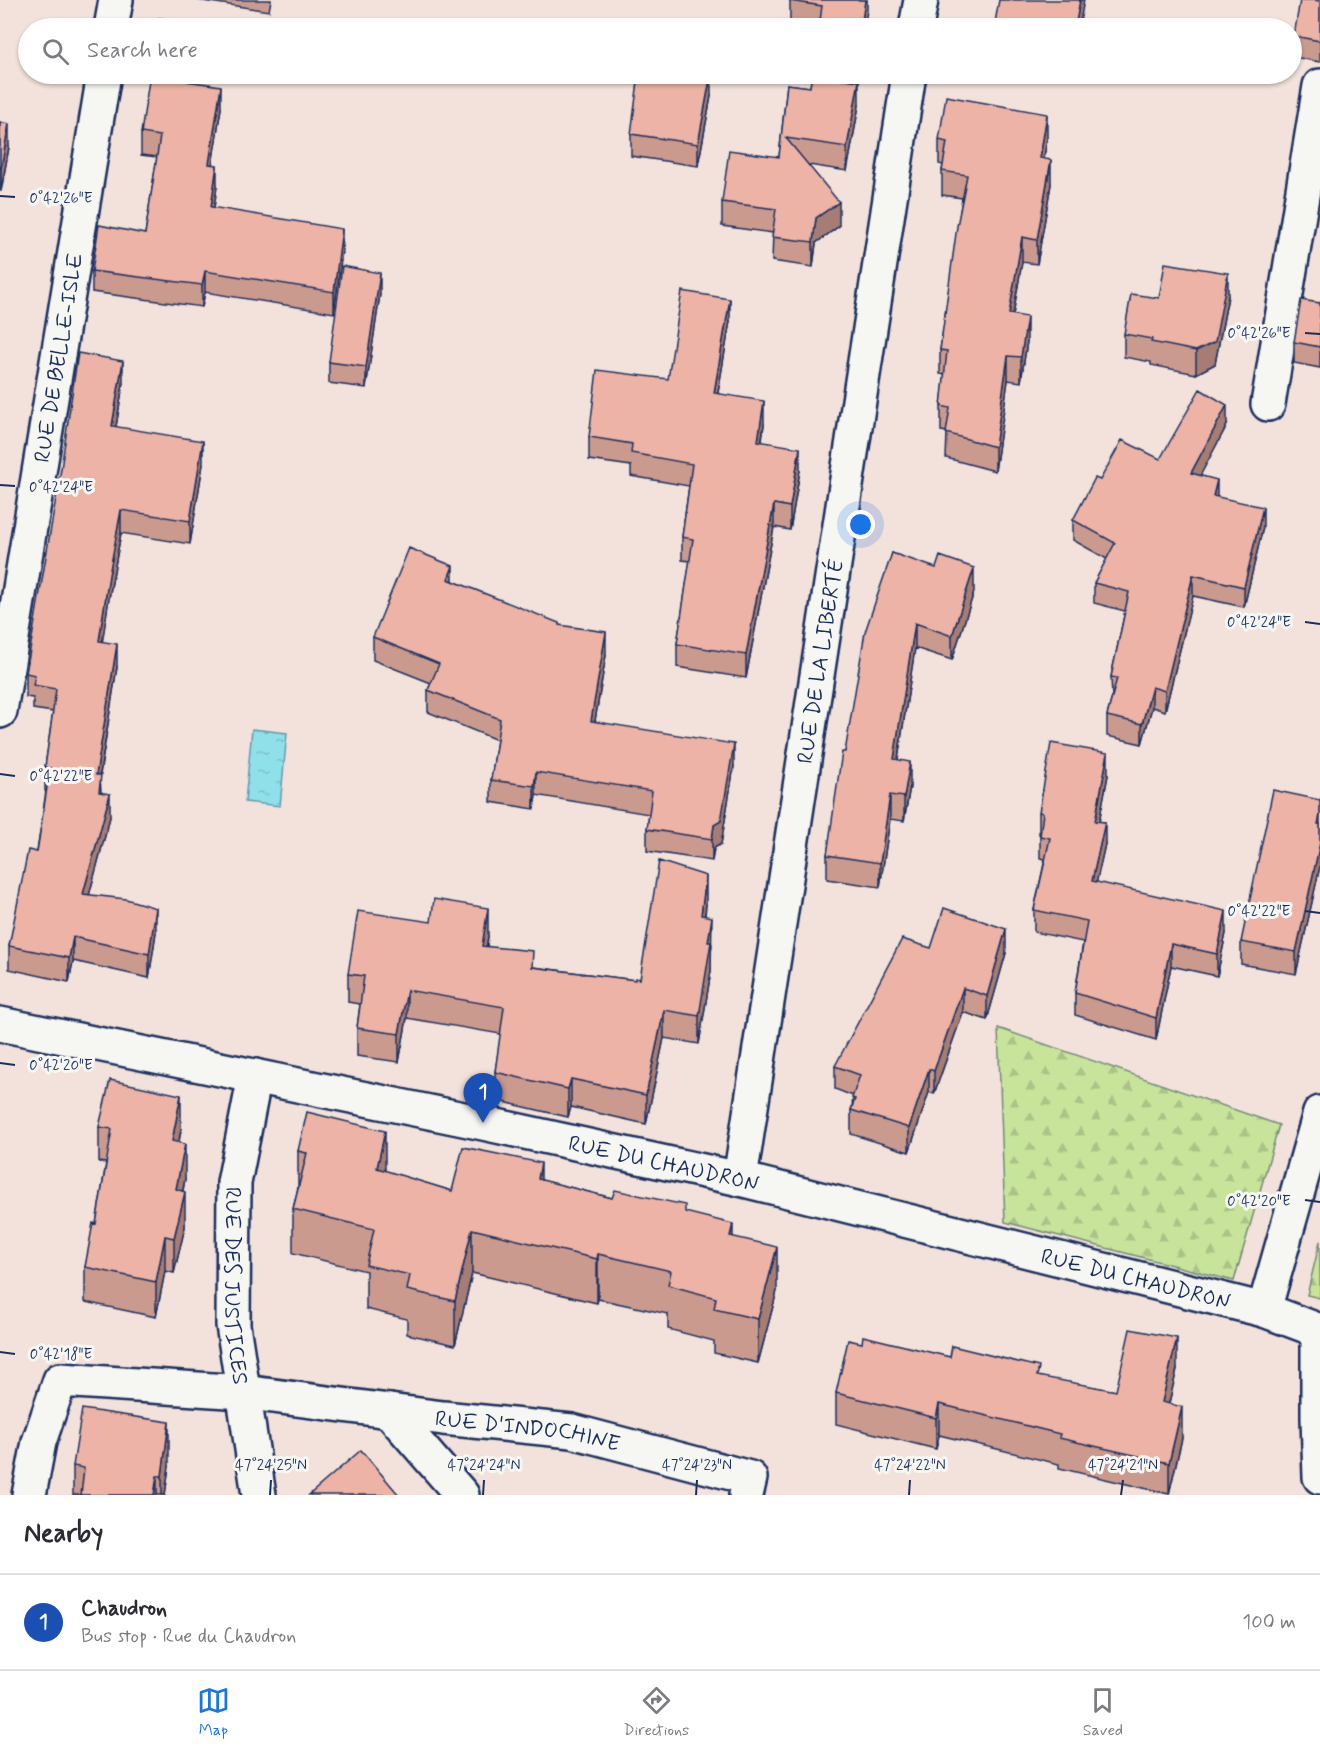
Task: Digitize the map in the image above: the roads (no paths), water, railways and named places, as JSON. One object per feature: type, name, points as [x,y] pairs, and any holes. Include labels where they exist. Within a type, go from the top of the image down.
[{"type":"street","points":[[113,18],[116,0]]},
{"type":"street","points":[[918,18],[921,0]]},
{"type":"street","name":"RUE DE BELLE-ISLE","points":[[0,711],[102,84]]},
{"type":"street","name":"RUE DE LA LIBERTÉ","points":[[740,1179],[907,84]]},
{"type":"street","points":[[1268,404],[1320,86]]},
{"type":"street","name":"RUE DU CHAUDRON","points":[[0,1024],[551,1137],[740,1179],[1264,1310],[1319,1331]]},
{"type":"street","name":"RUE DES JUSTICES","points":[[255,1076],[234,1183],[233,1325],[259,1495]]},
{"type":"street","points":[[1264,1310],[1320,1113]]},
{"type":"street","points":[[1319,1331],[1320,1478]]},
{"type":"street","name":"RUE D'INDOCHINE","points":[[29,1495],[39,1442],[60,1380],[243,1392],[389,1412],[572,1431],[750,1478],[746,1495]]},
{"type":"street","name":"RUE D'INDOCHINE","points":[[389,1412],[462,1495]]},
{"type":"water","points":[[252,729],[287,733],[280,806],[245,802]]},
{"type":"place","name":"Chaudron","points":[[483,1123]]}]
